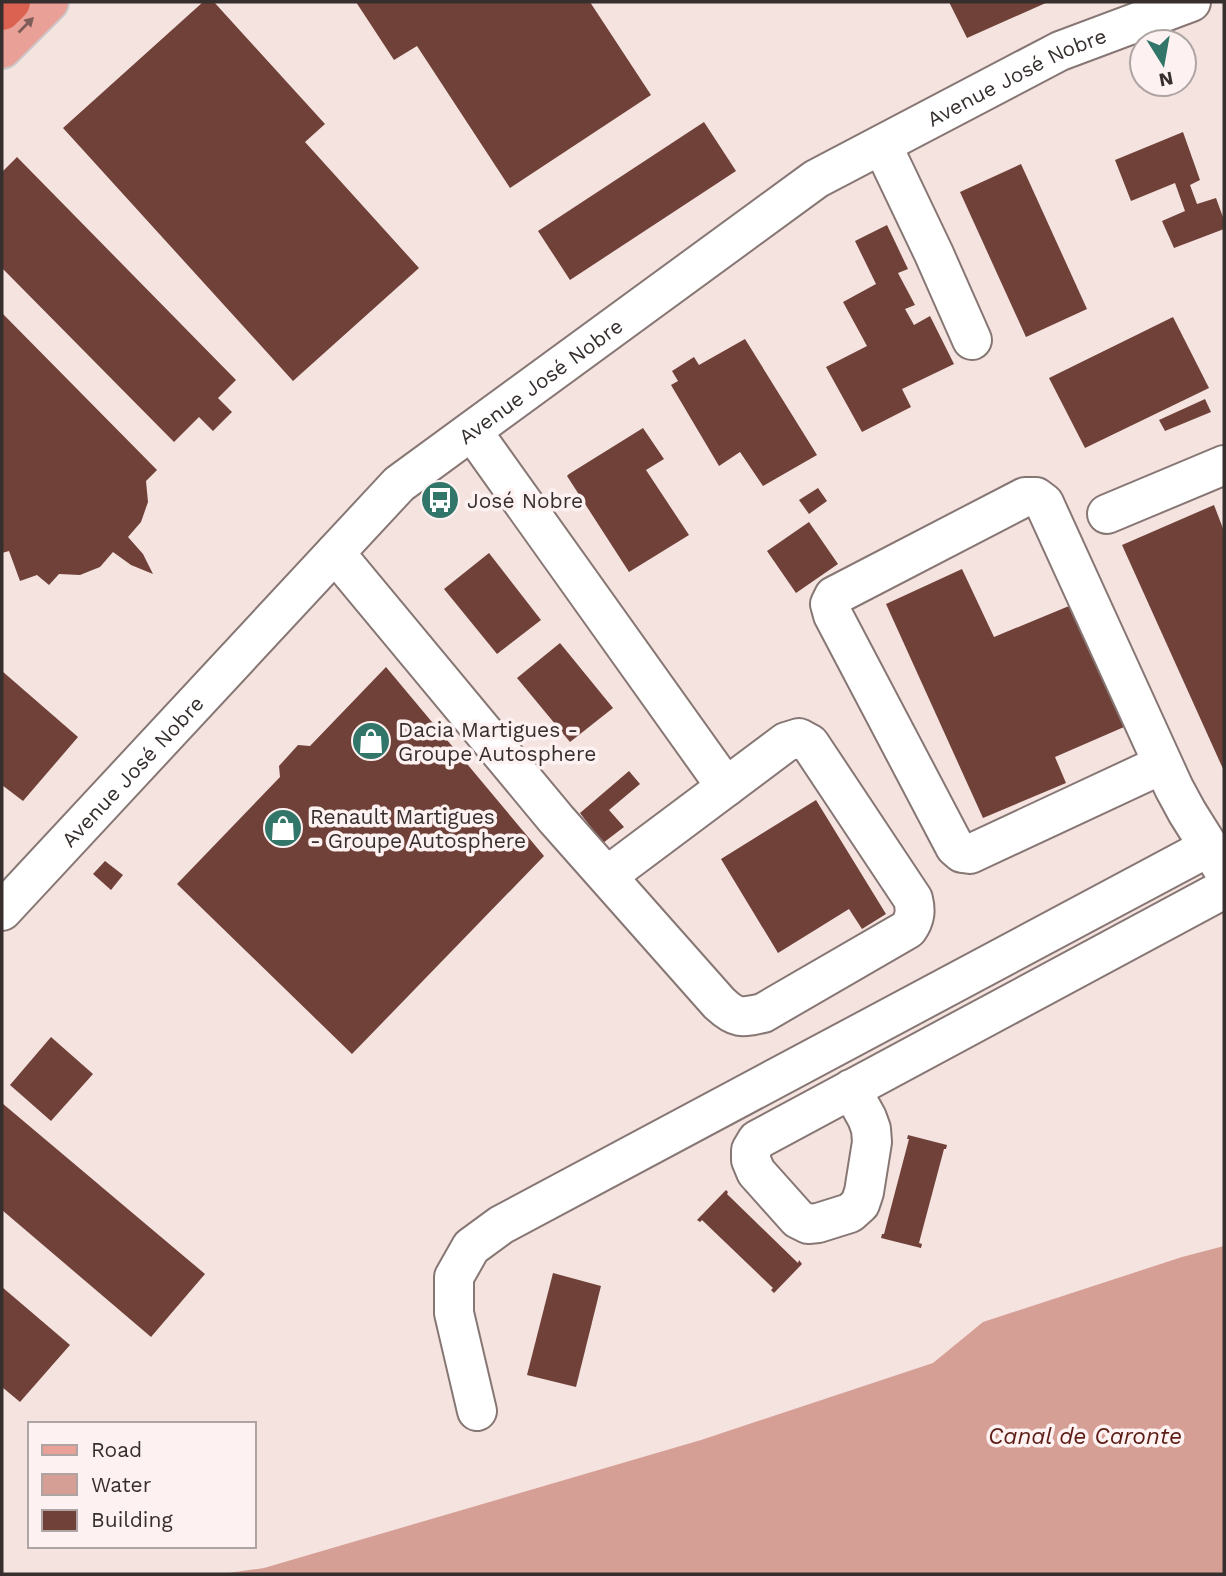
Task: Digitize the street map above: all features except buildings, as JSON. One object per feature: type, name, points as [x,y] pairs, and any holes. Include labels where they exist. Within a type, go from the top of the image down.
[{"type":"highway","points":[[2,11],[11,2]]},
{"type":"main road","points":[[2,49],[49,2]]},
{"type":"street","name":"Avenue José Nobre","points":[[2,911],[399,484],[816,178],[1060,51],[1191,2]]},
{"type":"street","points":[[882,145],[972,340]]},
{"type":"street","points":[[472,430],[726,787]]},
{"type":"street","points":[[1107,514],[1224,465]]},
{"type":"street","points":[[477,1411],[454,1313],[454,1277],[471,1247],[501,1225],[1217,859],[1174,788],[1044,503],[1036,496],[1025,497],[834,596],[830,604],[833,615],[948,835],[961,853],[970,854],[1163,764]]},
{"type":"street","points":[[335,553],[556,819],[719,1003],[732,1015],[747,1017],[763,1013],[908,929],[916,910],[913,899],[810,744],[799,738],[786,741],[607,876]]},
{"type":"street","points":[[851,1089],[1224,889]]},
{"type":"water","name":"Canal de Caronte","points":[[1224,1246],[1224,1574],[221,1574],[264,1568],[701,1440],[933,1363],[983,1322],[1182,1257]]},
{"type":"place","name":"José Nobre","points":[[440,500]]},
{"type":"place","name":"Dacia Martigues - Groupe Autosphere","points":[[371,741]]},
{"type":"place","name":"Renault Martigues - Groupe Autosphere","points":[[283,828]]}]
